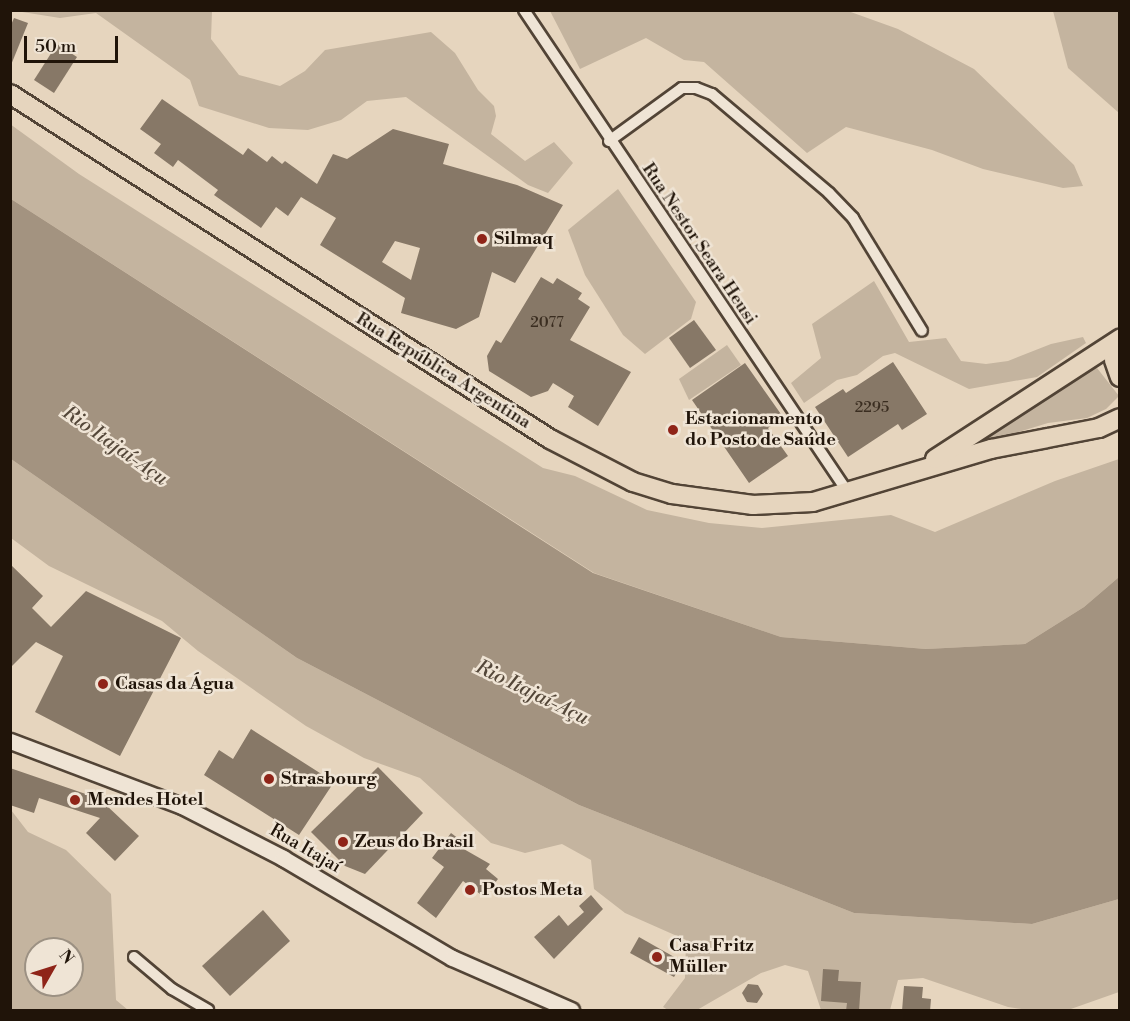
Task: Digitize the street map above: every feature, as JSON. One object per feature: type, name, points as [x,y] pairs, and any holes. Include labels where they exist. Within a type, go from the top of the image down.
[{"type":"main road","name":"Rua República Argentina","points":[[10,94],[543,435],[598,466],[672,494],[725,503],[783,504],[849,494],[918,470],[1013,444],[1099,428],[1119,418]]},
{"type":"main road","name":"Rua República Argentina","points":[[918,470],[1119,341]]},
{"type":"main road","points":[[1119,341],[1114,360],[1119,377]]},
{"type":"main road","name":"Rua Itajaí","points":[[10,741],[182,806],[283,858],[452,958],[571,1011]]},
{"type":"street","name":"Rua Nestor Seara Heusi","points":[[524,10],[609,141],[849,494]]},
{"type":"street","points":[[609,141],[682,88],[712,94],[829,193],[853,218],[922,331]]},
{"type":"street","points":[[134,957],[172,990],[208,1011]]},
{"type":"shaded area","points":[[16,11],[212,11],[211,39],[239,75],[280,86],[305,71],[325,50],[431,32],[455,53],[478,90],[494,106],[496,116],[491,134],[525,161],[554,142],[573,163],[548,193],[528,185],[406,97],[367,101],[341,120],[308,130],[269,128],[199,106],[190,80],[96,13],[60,18]]},
{"type":"shaded area","points":[[550,11],[848,11],[898,29],[974,69],[1074,165],[1083,186],[1063,188],[983,169],[932,150],[846,127],[807,153],[704,62],[684,60],[646,38],[580,69]]},
{"type":"shaded area","points":[[1053,11],[1119,11],[1119,113],[1068,68]]},
{"type":"shaded area","points":[[10,124],[79,174],[543,468],[575,476],[647,510],[709,523],[762,528],[891,515],[935,532],[1055,481],[1119,459],[1119,577],[1084,607],[1025,644],[926,649],[781,637],[594,573],[11,199]]},
{"type":"shaded area","points":[[618,189],[696,302],[691,319],[645,354],[623,335],[585,275],[568,230]]},
{"type":"shaded area","points":[[874,281],[909,342],[946,338],[961,361],[986,364],[1008,361],[1051,344],[1083,337],[1086,343],[1037,377],[969,389],[895,353],[883,356],[857,375],[837,380],[804,403],[791,383],[821,358],[812,324]]},
{"type":"shaded area","points":[[727,345],[741,365],[689,400],[679,379]]},
{"type":"shaded area","points":[[1097,368],[1119,396],[1106,409],[1087,418],[1048,423],[973,446],[1087,370]]},
{"type":"shaded area","points":[[11,459],[297,658],[579,805],[854,913],[1032,924],[1119,899],[1119,992],[1068,1010],[1029,1010],[1008,1007],[923,978],[898,980],[890,1010],[821,1010],[808,971],[785,965],[761,973],[697,1010],[668,1010],[663,1007],[685,978],[686,940],[625,913],[594,889],[591,860],[562,844],[525,853],[491,843],[420,778],[364,758],[306,726],[198,651],[162,621],[49,566],[11,538]]},
{"type":"shaded area","points":[[11,810],[28,832],[66,850],[111,894],[116,1000],[128,1010],[11,1010]]},
{"type":"water","name":"Rio Itajaí-Açu","points":[[11,199],[593,573],[781,637],[926,649],[1025,644],[1084,607],[1119,577],[1119,899],[1032,924],[854,913],[579,805],[297,658],[11,459]]},
{"type":"building","points":[[14,18],[28,23],[11,65],[10,27]]},
{"type":"building","points":[[57,44],[77,57],[54,93],[34,80]]},
{"type":"building","points":[[162,99],[243,155],[248,148],[267,162],[272,156],[282,164],[285,161],[317,184],[333,154],[347,159],[393,129],[449,144],[443,164],[517,185],[563,205],[515,283],[492,272],[479,317],[456,329],[401,313],[405,298],[320,245],[336,218],[301,197],[288,216],[276,207],[261,228],[214,195],[218,190],[178,160],[173,167],[154,153],[161,144],[140,129]],"holes":[[[395,241],[420,248],[411,280],[382,262]]]},
{"type":"building","points":[[541,277],[553,284],[557,278],[582,293],[578,299],[590,307],[570,340],[631,372],[598,426],[568,407],[574,396],[553,383],[548,391],[531,397],[489,371],[487,356],[496,340],[501,343]]},
{"type":"building","points":[[694,320],[716,350],[690,368],[669,338]]},
{"type":"building","points":[[893,362],[927,414],[902,430],[898,424],[848,457],[815,407],[843,389],[846,393]]},
{"type":"building","points":[[745,363],[783,417],[768,428],[788,456],[749,483],[692,400]]},
{"type":"building","name":"Casas da Água","points":[[10,564],[43,596],[32,608],[51,627],[86,591],[181,638],[120,756],[35,712],[63,656],[36,642],[10,668]]},
{"type":"building","name":"Strasbourg","points":[[251,729],[334,782],[299,835],[204,775],[219,750],[233,759]]},
{"type":"building","points":[[378,767],[423,813],[365,874],[345,866],[311,832]]},
{"type":"building","points":[[10,768],[109,802],[106,805],[139,836],[115,861],[86,833],[100,818],[39,798],[34,813],[10,805]]},
{"type":"building","points":[[451,833],[459,839],[455,844],[490,864],[486,869],[498,879],[484,897],[463,881],[436,918],[417,903],[444,867],[432,858]]},
{"type":"building","points":[[591,895],[603,909],[554,959],[534,937],[559,915],[568,926],[584,912],[579,906]]},
{"type":"building","points":[[263,910],[290,941],[230,996],[202,966]]},
{"type":"building","name":"Casa Fritz Müller","points":[[639,937],[683,962],[674,977],[630,953]]},
{"type":"building","points":[[823,969],[839,970],[838,981],[861,982],[859,1011],[846,1011],[847,1003],[821,1001]]},
{"type":"building","points":[[748,984],[758,985],[763,994],[757,1003],[747,1002],[742,993]]},
{"type":"building","points":[[904,986],[923,987],[922,998],[931,999],[930,1011],[902,1011]]},
{"type":"place","name":"Silmaq","points":[[482,239]]},
{"type":"place","name":"Estacionamento do Posto de Saúde","points":[[673,430]]},
{"type":"place","name":"Casas da Água","points":[[103,684]]},
{"type":"place","name":"Strasbourg","points":[[269,779]]},
{"type":"place","name":"Mendes Hotel","points":[[75,800]]},
{"type":"place","name":"Zeus do Brasil","points":[[343,842]]},
{"type":"place","name":"Postos Meta","points":[[470,890]]},
{"type":"place","name":"Casa Fritz Müller","points":[[657,957]]}]
